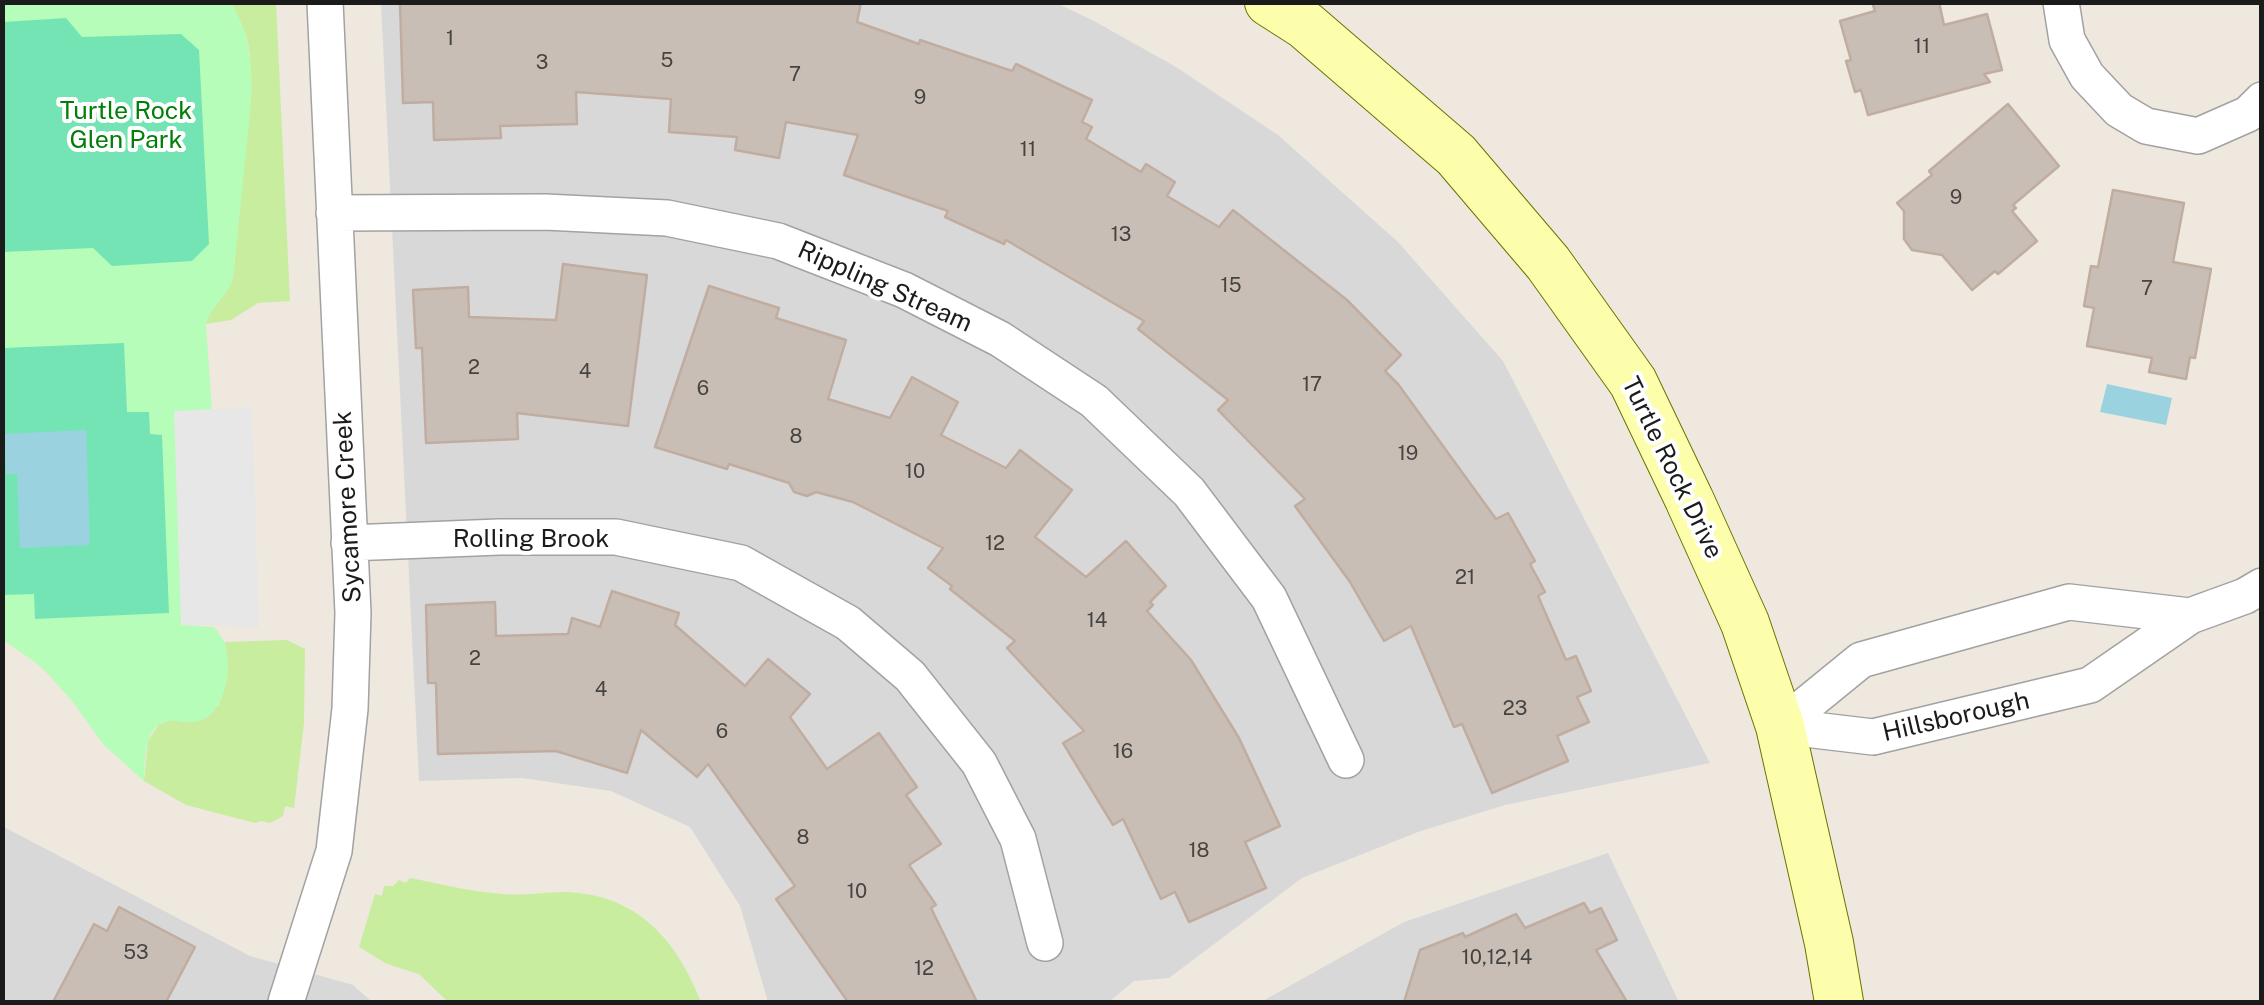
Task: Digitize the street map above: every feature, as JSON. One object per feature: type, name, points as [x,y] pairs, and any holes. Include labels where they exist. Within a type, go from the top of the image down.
[{"type":"street","name":"Sycamore Creek","points":[[286,1002],[334,851],[350,709],[353,613],[324,2]]},
{"type":"street","name":"Turtle Rock Drive","points":[[1269,2],[1305,26],[1456,155],[1548,263],[1633,382],[1745,624],[1780,726],[1839,1002]]},
{"type":"street","points":[[2061,2],[2066,40],[2087,76],[2119,110],[2146,126],[2198,136],[2248,114],[2262,100]]},
{"type":"street","name":"Rippling Stream","points":[[334,213],[545,212],[668,218],[778,241],[904,290],[1000,339],[1094,401],[1189,492],[1269,598],[1346,760]]},
{"type":"street","name":"Rolling Brook","points":[[349,543],[616,537],[741,564],[848,623],[910,676],[979,763],[1018,840],[1045,943]]},
{"type":"street","name":"Hillsborough","points":[[1780,726],[1873,737],[2090,686],[2190,616],[2246,596],[2262,586]]},
{"type":"street","name":"Hillsborough","points":[[1780,726],[1861,660],[2069,602],[2190,616]]},
{"type":"shaded area","points":[[1054,2],[1176,67],[1278,135],[1398,242],[1503,361],[1710,763],[1505,805],[1418,832],[1302,878],[1169,978],[1134,981],[1109,1002],[768,1002],[740,906],[690,827],[611,791],[522,778],[419,781],[381,3]]},
{"type":"shaded area","points":[[252,407],[259,628],[181,625],[174,411]]},
{"type":"shaded area","points":[[2,826],[250,956],[353,985],[372,1002],[3,1002]]},
{"type":"shaded area","points":[[1608,853],[1679,1002],[1261,1002],[1404,922]]},
{"type":"green space","name":"Turtle Rock Glen Park","points":[[2,3],[231,3],[247,40],[251,101],[233,278],[206,324],[212,412],[181,625],[214,627],[226,649],[228,673],[222,698],[209,716],[193,722],[165,722],[155,728],[147,746],[144,781],[104,745],[48,674],[3,640]]},
{"type":"green space","points":[[231,3],[276,3],[290,301],[258,303],[231,320],[206,324],[233,278],[251,93],[247,38]]},
{"type":"green space","points":[[66,18],[82,37],[181,34],[199,50],[209,244],[192,261],[112,266],[93,248],[3,252],[3,22]]},
{"type":"green space","points":[[124,343],[127,412],[149,412],[150,434],[162,435],[169,613],[35,619],[34,594],[3,595],[3,348]]},
{"type":"green space","points":[[287,640],[305,649],[304,723],[294,808],[285,806],[283,816],[270,823],[255,823],[186,805],[144,781],[148,741],[159,724],[171,720],[189,722],[219,705],[227,676],[225,642]]},
{"type":"green space","points":[[410,878],[491,893],[565,892],[613,901],[633,911],[666,940],[701,1002],[448,1002],[419,974],[387,964],[359,947],[375,894],[382,896],[384,886],[393,886],[399,880],[406,883]]},
{"type":"water","points":[[2107,384],[2172,398],[2166,425],[2100,412]]},
{"type":"water","points":[[86,430],[90,545],[20,548],[17,474],[6,474],[5,434]]},
{"type":"building","points":[[400,2],[861,2],[857,22],[1012,71],[1016,64],[1092,100],[1082,122],[1092,127],[1086,139],[1141,172],[1146,164],[1175,182],[1167,196],[1219,227],[1233,210],[1347,300],[1401,355],[1385,371],[1496,519],[1508,513],[1535,561],[1530,564],[1545,592],[1538,596],[1566,660],[1576,656],[1591,691],[1577,697],[1589,722],[1557,736],[1568,761],[1492,793],[1462,724],[1454,727],[1411,626],[1384,641],[1350,582],[1295,506],[1305,499],[1218,410],[1228,400],[1138,329],[1144,321],[1006,240],[1004,244],[945,217],[948,211],[844,175],[858,135],[786,122],[779,158],[735,150],[737,137],[669,132],[671,99],[576,92],[577,124],[500,126],[501,138],[434,140],[433,102],[403,103]]},
{"type":"building","points":[[1872,2],[1939,2],[1944,25],[1987,14],[2002,70],[1984,74],[1990,82],[1868,115],[1861,90],[1855,92],[1840,21],[1875,11]]},
{"type":"building","points":[[2008,104],[2059,166],[2013,205],[2016,208],[2012,211],[2037,241],[1972,290],[1942,255],[1912,250],[1904,239],[1904,211],[1897,203]]},
{"type":"building","points":[[2113,190],[2184,203],[2173,262],[2211,269],[2195,358],[2190,357],[2186,379],[2149,372],[2152,358],[2087,346],[2094,308],[2084,306],[2091,266],[2098,267]]},
{"type":"building","points":[[563,264],[647,275],[628,426],[517,413],[518,439],[426,443],[422,348],[416,348],[413,290],[468,287],[469,317],[556,320]]},
{"type":"building","points":[[709,286],[779,308],[776,318],[846,340],[828,399],[890,418],[912,377],[958,402],[941,435],[1006,468],[1020,450],[1072,490],[1035,537],[1086,577],[1126,541],[1166,586],[1150,602],[1153,605],[1147,611],[1191,660],[1239,738],[1280,826],[1245,842],[1266,888],[1189,922],[1175,892],[1161,899],[1123,819],[1113,825],[1063,743],[1084,731],[1007,648],[1015,641],[928,568],[943,548],[853,502],[816,492],[807,496],[794,492],[789,483],[655,447]]},
{"type":"building","points":[[612,591],[679,613],[675,625],[745,686],[768,659],[810,694],[790,717],[827,769],[879,733],[917,787],[906,795],[941,844],[909,865],[936,905],[931,908],[977,1002],[848,1002],[776,899],[795,886],[708,764],[697,777],[641,730],[627,773],[556,751],[438,754],[436,683],[428,683],[426,605],[495,602],[496,636],[568,634],[572,618],[600,627]]},
{"type":"building","points":[[1584,903],[1590,913],[1601,908],[1617,940],[1596,950],[1627,1002],[1404,1002],[1420,950],[1463,933],[1465,937],[1516,914],[1525,928]]},
{"type":"building","points":[[119,907],[195,947],[166,1002],[53,1002],[94,924],[107,931]]}]
